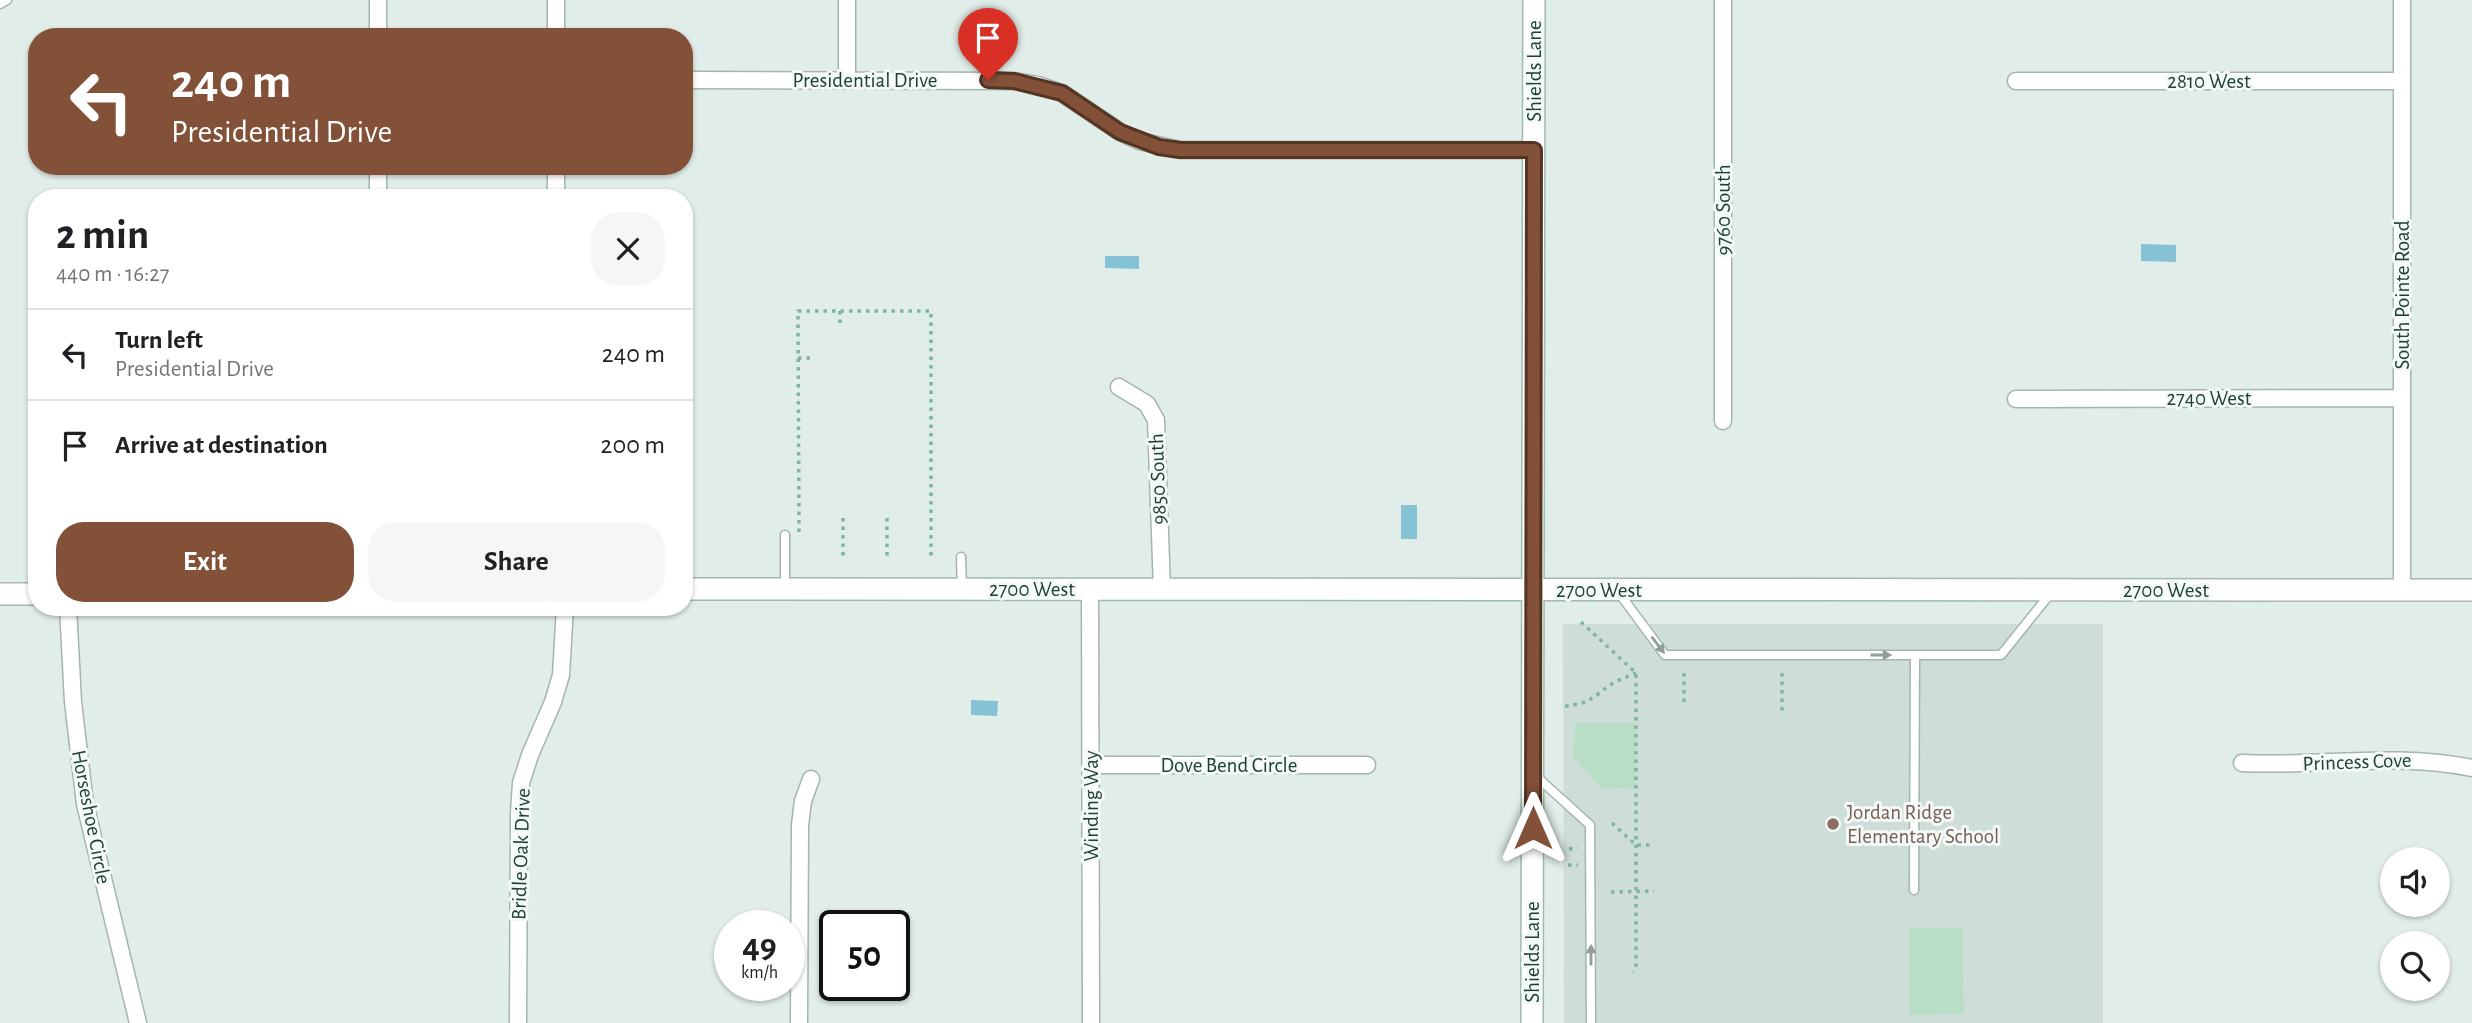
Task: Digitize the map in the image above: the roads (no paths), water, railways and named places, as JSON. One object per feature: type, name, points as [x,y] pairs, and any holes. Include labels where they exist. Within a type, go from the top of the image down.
[{"type":"main road","name":"Shields Lane","points":[[1532,1023],[1534,0]]},
{"type":"main road","name":"2700 West","points":[[693,589],[2472,590]]},
{"type":"main road","points":[[0,594],[28,594]]},
{"type":"street","points":[[378,0],[378,28]]},
{"type":"street","points":[[556,0],[556,28]]},
{"type":"street","points":[[846,0],[847,80]]},
{"type":"street","name":"9760 South","points":[[1723,0],[1723,421]]},
{"type":"street","name":"South Pointe Road","points":[[2402,0],[2402,590]]},
{"type":"street","name":"Presidential Drive","points":[[693,80],[1014,81],[1062,93],[1130,136],[1159,147],[1180,150],[1534,150]]},
{"type":"street","name":"2810 West","points":[[2016,81],[2402,80]]},
{"type":"street","name":"9850 South","points":[[1119,387],[1147,404],[1156,420],[1162,590]]},
{"type":"street","name":"2740 West","points":[[2016,399],[2402,398]]},
{"type":"street","name":"Winding Way","points":[[1090,590],[1091,1023]]},
{"type":"street","name":"Horseshoe Circle","points":[[68,616],[73,702],[85,804],[138,1023]]},
{"type":"street","name":"Bridle Oak Drive","points":[[518,1023],[521,783],[561,675],[564,616]]},
{"type":"street","name":"Princess Cove","points":[[2242,763],[2281,765],[2411,759],[2472,768]]},
{"type":"street","name":"Dove Bend Circle","points":[[1091,765],[1367,765]]},
{"type":"street","points":[[799,1023],[800,825],[803,801],[811,779]]},
{"type":"lane","points":[[0,4],[7,0]]},
{"type":"lane","points":[[785,535],[785,589]]},
{"type":"lane","points":[[961,557],[962,589]]},
{"type":"lane","points":[[1617,591],[1665,655],[2001,655],[2053,590]]},
{"type":"lane","points":[[1914,890],[1915,655]]},
{"type":"lane","points":[[1533,773],[1590,825],[1591,1023]]},
{"type":"water","points":[[2141,244],[2176,245],[2176,262],[2141,261]]},
{"type":"water","points":[[1105,256],[1139,256],[1139,269],[1105,268]]},
{"type":"water","points":[[1401,505],[1417,505],[1417,539],[1401,539]]},
{"type":"water","points":[[971,700],[998,701],[997,716],[971,715]]},
{"type":"place","name":"Jordan Ridge Elementary School","points":[[1833,824]]}]
